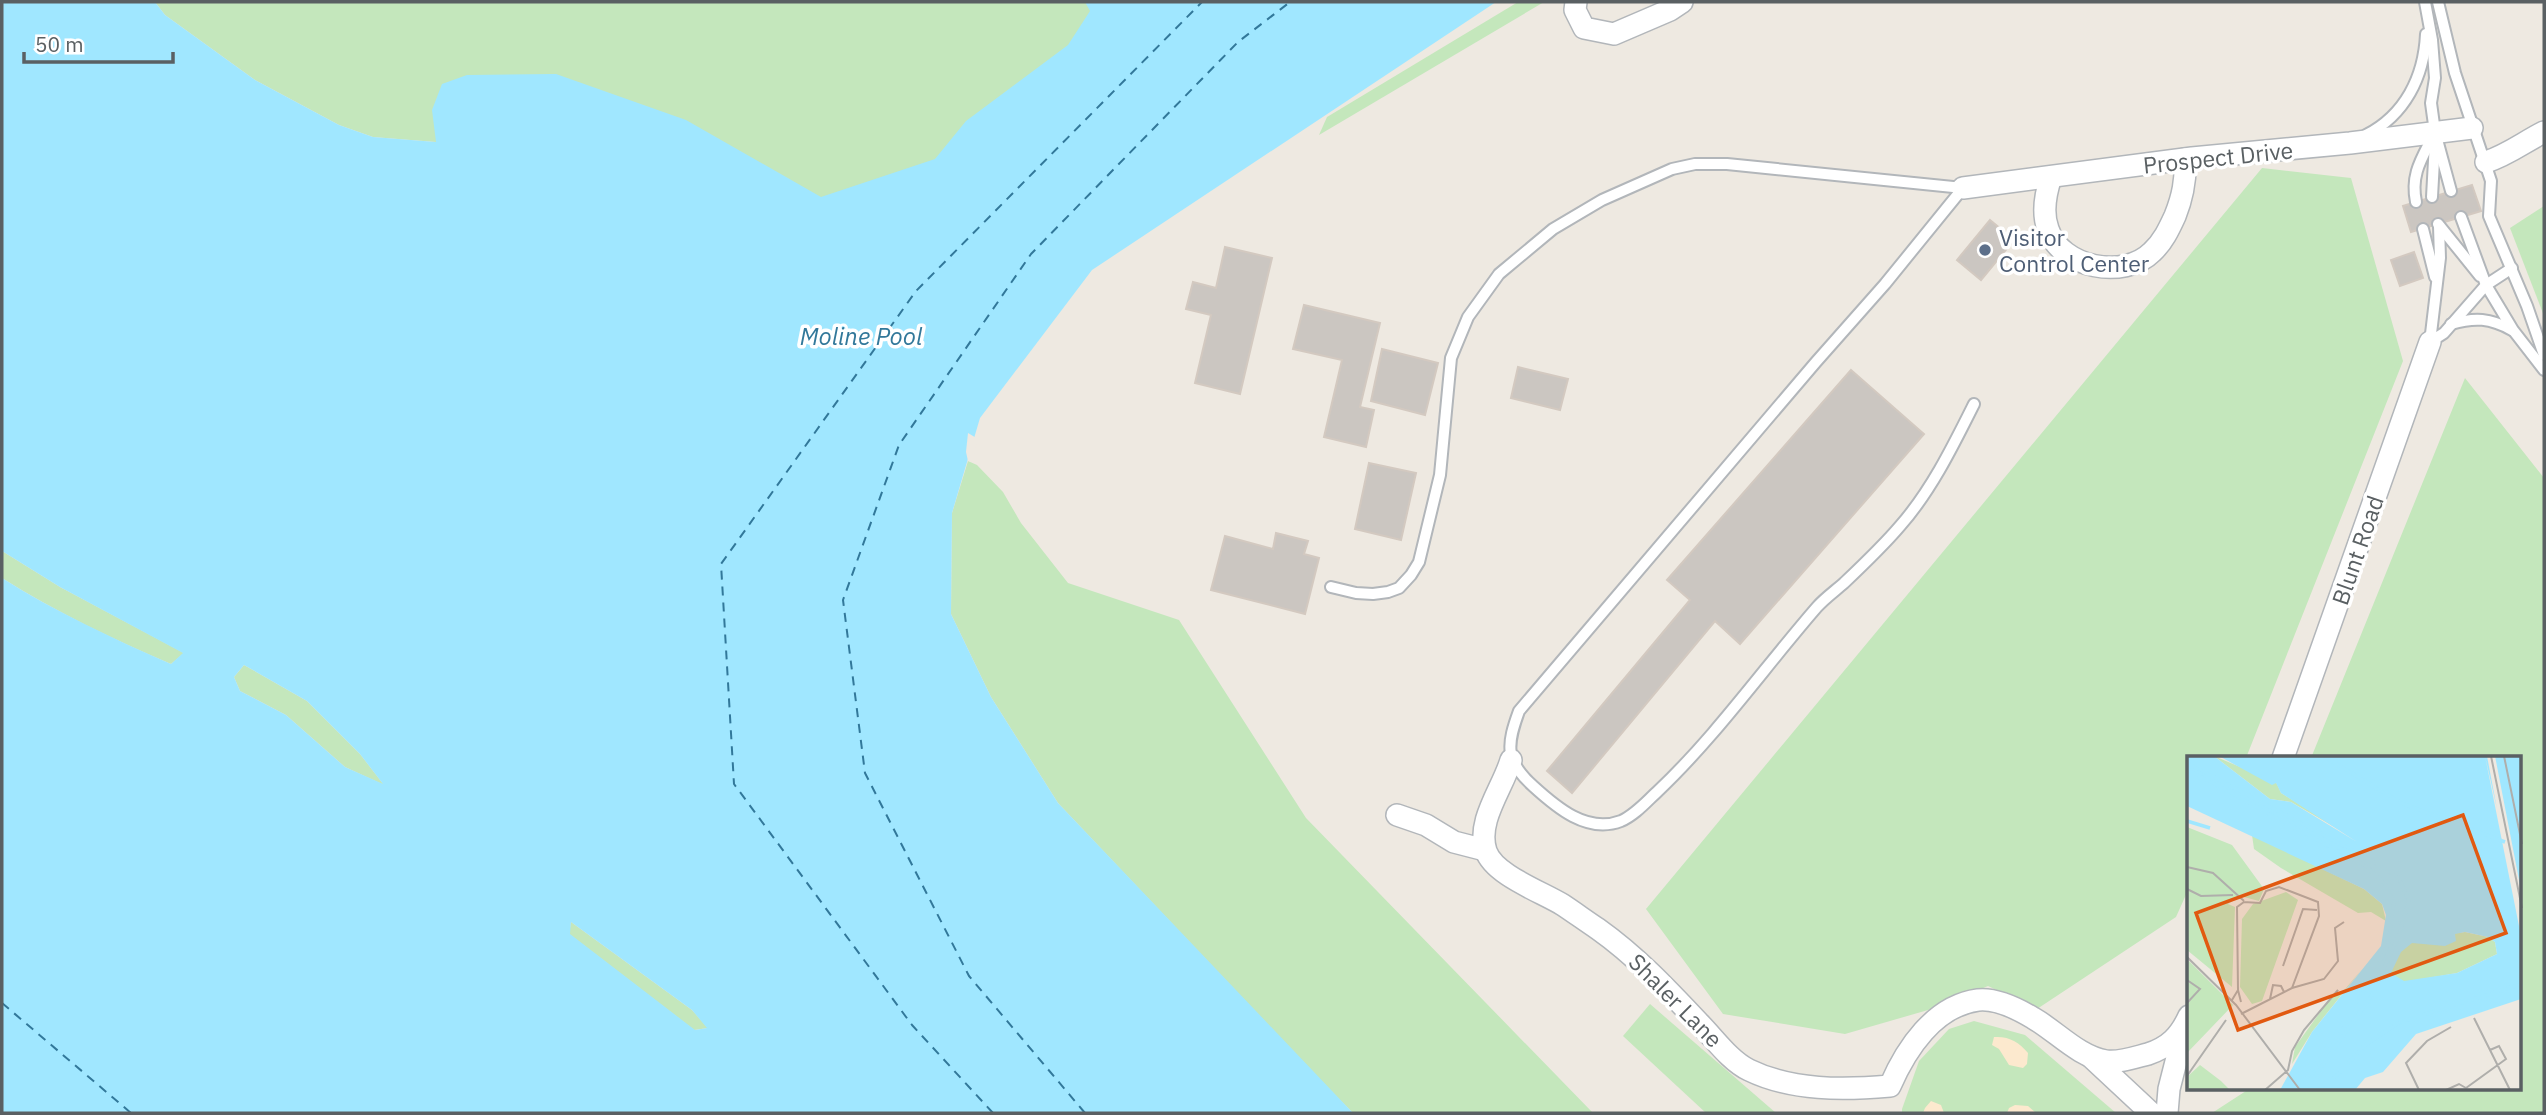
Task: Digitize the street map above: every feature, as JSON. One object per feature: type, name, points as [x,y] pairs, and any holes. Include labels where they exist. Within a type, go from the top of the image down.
[{"type":"street","points":[[1576,2],[1575,10],[1584,28],[1614,34],[1670,10],[1682,2]]},
{"type":"street","name":"Prospect Drive","points":[[1963,188],[2185,159],[2472,128]]},
{"type":"street","points":[[2486,162],[2505,156],[2544,132]]},
{"type":"street","points":[[2051,177],[2045,194],[2048,229],[2056,242],[2064,252],[2083,262],[2115,268],[2132,265],[2151,254],[2163,239],[2182,199],[2186,180],[2185,159]]},
{"type":"street","name":"Blunt Road","points":[[2284,756],[2430,342]]},
{"type":"street","points":[[1397,815],[1426,825],[1454,842],[1485,850],[1485,828],[1490,810],[1511,760]]},
{"type":"street","name":"Shaler Lane","points":[[1485,850],[1491,862],[1499,869],[1563,905],[1632,955],[1748,1070],[1808,1087],[1890,1086],[1911,1046],[1928,1027],[1952,1009],[1980,999],[2017,1009],[2089,1055]]},
{"type":"street","points":[[2089,1055],[2107,1061],[2151,1053],[2177,1039],[2187,1021]]},
{"type":"street","points":[[2167,1113],[2171,1080],[2187,1023]]},
{"type":"street","points":[[2089,1055],[2151,1113]]},
{"type":"lane","points":[[2425,2],[2435,78],[2431,103],[2435,132],[2451,191]]},
{"type":"lane","points":[[2438,2],[2472,128],[2491,181],[2489,216],[2512,268],[2544,355]]},
{"type":"lane","points":[[2350,143],[2388,123],[2412,90],[2426,46],[2427,14]]},
{"type":"lane","points":[[2432,197],[2435,132]]},
{"type":"lane","points":[[2416,202],[2414,174],[2435,132]]},
{"type":"lane","points":[[1331,587],[1373,594],[1399,587],[1411,575],[1419,562],[1440,475],[1451,358],[1468,317],[1499,274],[1553,229],[1602,200],[1672,169],[1695,164],[1727,164],[1963,188]]},
{"type":"lane","points":[[1963,188],[1885,284],[1519,711],[1509,739],[1511,760],[1530,784],[1563,811],[1592,824],[1605,825],[1633,815],[1675,775],[1819,604],[1901,526],[1939,469],[1974,404]]},
{"type":"lane","points":[[2461,217],[2486,285],[2513,330],[2544,370]]},
{"type":"lane","name":"Blunt Road","points":[[2430,342],[2440,258],[2439,225],[2486,285]]},
{"type":"lane","name":"Blunt Road","points":[[2423,229],[2437,283]]},
{"type":"lane","name":"Blunt Road","points":[[2430,342],[2444,333],[2486,285],[2512,268]]},
{"type":"lane","points":[[2451,324],[2471,318],[2487,319],[2513,330]]},
{"type":"green space","points":[[155,2],[1112,2],[876,249],[436,142],[373,137],[339,125],[255,80],[165,15]]},
{"type":"green space","points":[[1518,2],[1544,2],[1319,135],[1327,117]]},
{"type":"green space","points":[[2262,168],[2351,178],[2403,361],[2247,756],[2187,756],[2187,892],[2176,917],[2037,1009],[1988,986],[1935,1008],[1845,1034],[1723,1014],[1646,909]]},
{"type":"green space","points":[[2544,206],[2544,316],[2510,228]]},
{"type":"green space","points":[[2465,378],[2544,478],[2544,1113],[2212,1113],[2247,1090],[2522,1090],[2522,756],[2312,756]]},
{"type":"green space","points":[[968,461],[977,465],[1003,492],[1021,523],[1068,583],[1179,620],[1306,818],[1593,1113],[1353,1113],[1320,1080],[1058,803],[991,697],[951,614],[952,513]]},
{"type":"green space","points":[[2,551],[60,587],[184,653],[171,664],[106,635],[43,602],[2,578]]},
{"type":"green space","points":[[244,665],[307,701],[360,754],[384,785],[345,767],[286,715],[240,691],[234,677]]},
{"type":"green space","points":[[571,922],[692,1010],[708,1028],[694,1030],[569,934]]},
{"type":"green space","points":[[1650,1004],[1776,1113],[1706,1113],[1623,1036]]},
{"type":"green space","points":[[1974,1021],[2025,1035],[2116,1113],[1902,1113],[1919,1061],[1949,1029]]},
{"type":"sand","points":[[1994,1037],[2013,1040],[2021,1046],[2028,1053],[2027,1064],[2023,1068],[2009,1065],[1999,1049],[1992,1045]]},
{"type":"sand","points":[[1931,1101],[1941,1105],[1944,1113],[1923,1113]]},
{"type":"sand","points":[[2015,1105],[2028,1106],[2036,1113],[2007,1113],[2009,1108]]},
{"type":"water","name":"Moline Pool","points":[[2,2],[155,2],[165,15],[255,80],[339,125],[373,137],[436,142],[432,110],[442,84],[467,75],[556,74],[686,120],[821,197],[935,159],[966,121],[1068,45],[1090,11],[1085,2],[1496,2],[1092,270],[980,418],[952,513],[951,614],[991,697],[1058,803],[1353,1113],[2,1113],[2,578],[85,624],[171,664],[183,653],[60,587],[2,551]],"holes":[[[244,665],[307,701],[360,754],[383,784],[345,767],[286,715],[240,691],[234,677]],[[571,922],[692,1010],[707,1028],[695,1030],[570,934]]]},
{"type":"pier","points":[[968,433],[978,439],[972,462],[968,461],[966,452]]},
{"type":"building","points":[[2472,185],[2481,211],[2411,232],[2403,206]]},
{"type":"building","name":"Visitor Control Center","points":[[1990,220],[2014,240],[1981,280],[1957,260]]},
{"type":"building","points":[[1225,247],[1272,258],[1240,394],[1195,383],[1211,315],[1186,309],[1193,282],[1216,288]]},
{"type":"building","points":[[2414,252],[2423,278],[2400,286],[2391,260]]},
{"type":"building","points":[[1304,305],[1380,323],[1360,407],[1374,410],[1366,447],[1324,437],[1342,360],[1293,349]]},
{"type":"building","points":[[1382,349],[1438,363],[1425,415],[1371,401]]},
{"type":"building","points":[[1518,367],[1568,379],[1560,410],[1511,398]]},
{"type":"building","points":[[1851,370],[1924,434],[1740,644],[1715,621],[1572,793],[1547,771],[1690,600],[1667,580]]},
{"type":"building","points":[[1369,463],[1416,473],[1401,540],[1355,529]]},
{"type":"building","points":[[1276,533],[1308,541],[1304,554],[1319,558],[1305,614],[1211,590],[1225,536],[1273,549]]},
{"type":"ferry route","points":[[993,1113],[912,1025],[734,784],[721,564],[916,291],[1202,2]]},
{"type":"ferry route","points":[[1085,1113],[969,976],[865,773],[843,600],[899,445],[1031,254],[1238,42],[1290,2]]},
{"type":"ferry route","points":[[2,1003],[131,1113]]},
{"type":"place","name":"Visitor Control Center","points":[[1985,250]]}]
